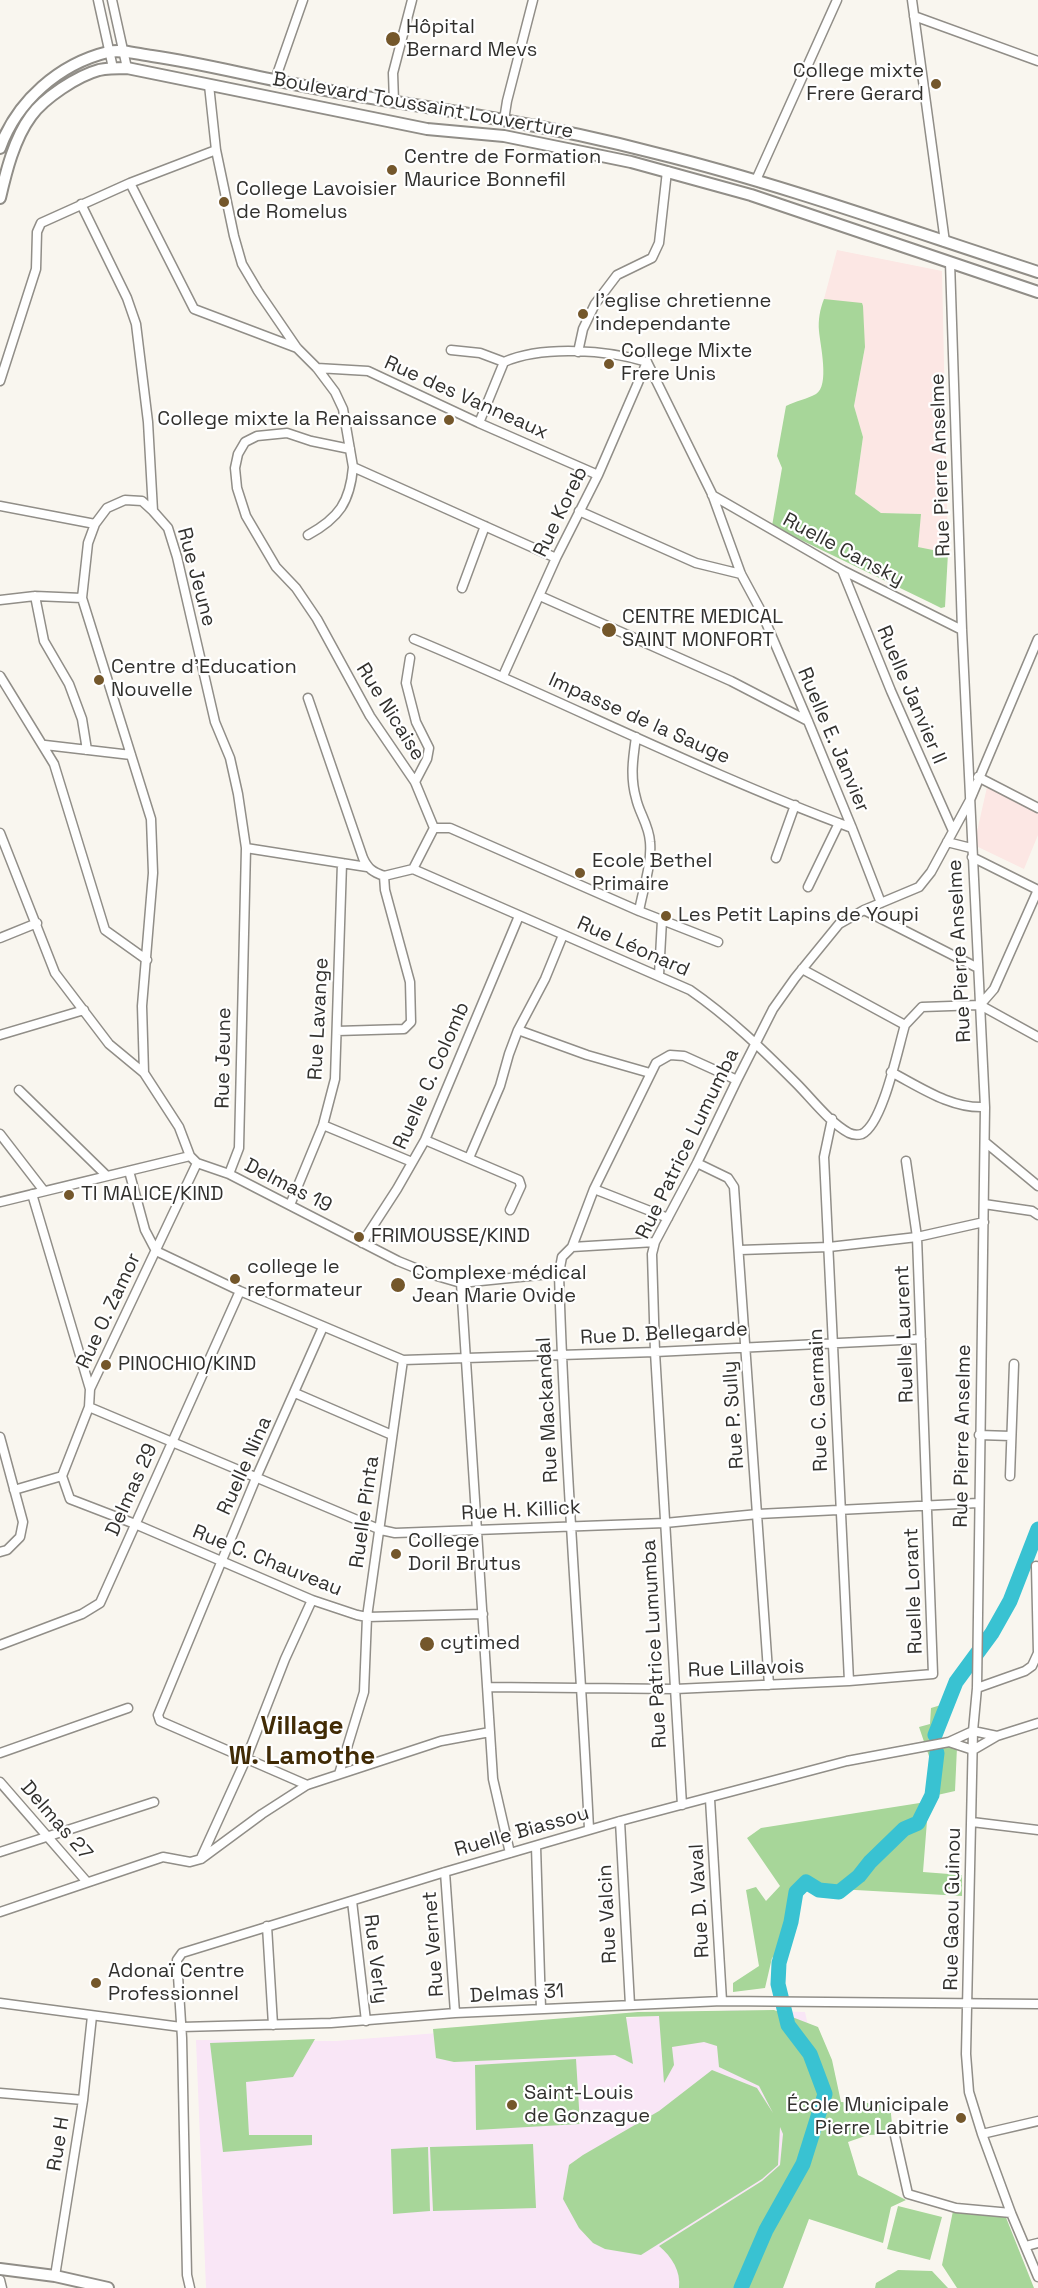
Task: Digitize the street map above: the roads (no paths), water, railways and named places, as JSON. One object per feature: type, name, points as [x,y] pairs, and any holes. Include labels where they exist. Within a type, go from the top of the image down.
[{"type":"main road","name":"Boulevard Toussaint Louverture","points":[[0,148],[16,115],[44,84],[63,71],[108,52],[122,50],[394,102],[504,120],[654,152],[756,180],[1038,271]]},
{"type":"main road","name":"Boulevard Toussaint Louverture","points":[[0,198],[3,172],[31,116],[51,96],[98,70],[126,68],[427,129],[504,136],[667,171],[751,195],[1038,292]]},
{"type":"main road","points":[[272,98],[275,80]]},
{"type":"main road","points":[[751,195],[756,180]]},
{"type":"main road","points":[[0,2269],[55,2276],[108,2288]]},
{"type":"street","points":[[98,0],[113,68]]},
{"type":"street","points":[[112,0],[126,68]]},
{"type":"street","points":[[275,80],[303,0]]},
{"type":"street","points":[[394,102],[393,73],[412,0]]},
{"type":"street","points":[[504,120],[533,0]]},
{"type":"street","points":[[756,180],[837,0]]},
{"type":"street","points":[[912,0],[945,242]]},
{"type":"street","points":[[914,15],[1038,61]]},
{"type":"street","points":[[209,85],[216,150],[242,264],[297,348],[318,368],[343,408],[353,467],[351,488],[340,510],[328,524],[308,535]]},
{"type":"street","points":[[0,381],[36,269],[37,232],[40,223],[130,183],[216,150]]},
{"type":"street","points":[[578,352],[583,328],[595,304],[617,275],[652,258],[659,243],[667,171]]},
{"type":"street","points":[[130,183],[194,309],[297,348]]},
{"type":"street","points":[[81,204],[127,298],[136,324],[148,422],[153,511]]},
{"type":"street","name":"Rue Pierre Anselme","points":[[950,262],[962,630],[985,1107],[977,1674]]},
{"type":"street","points":[[451,350],[480,353],[504,362],[519,356],[578,352],[622,354],[648,362]]},
{"type":"street","points":[[479,423],[504,362]]},
{"type":"street","name":"Rue Koreb","points":[[503,676],[556,558],[598,475],[648,362]]},
{"type":"street","name":"Ruelle E. Janvier","points":[[648,362],[711,494],[741,574],[761,611],[808,721],[880,903]]},
{"type":"street","name":"Rue des Vanneaux","points":[[318,368],[368,371],[598,475]]},
{"type":"street","name":"Rue Nicaise","points":[[350,449],[310,441],[287,433],[257,436],[245,442],[237,454],[234,468],[237,488],[246,516],[276,567],[296,588],[317,619],[370,716],[415,782],[434,828]]},
{"type":"street","points":[[353,467],[556,558]]},
{"type":"street","name":"Ruelle Cansky","points":[[711,494],[842,570],[962,630]]},
{"type":"street","name":"Rue Jeune","points":[[95,524],[107,508],[125,500],[141,501],[168,528],[177,557],[215,722],[230,758],[238,794],[246,848],[243,892],[239,1148],[229,1174]]},
{"type":"street","points":[[0,506],[95,524],[88,543],[82,598],[151,819],[153,873],[142,1006],[144,1073]]},
{"type":"street","points":[[579,511],[696,563],[741,574]]},
{"type":"street","points":[[462,588],[485,526]]},
{"type":"street","name":"Ruelle Janvier II","points":[[842,570],[891,691],[953,831]]},
{"type":"street","points":[[0,600],[35,596],[82,598]]},
{"type":"street","points":[[35,596],[44,640],[69,684],[82,719],[87,750]]},
{"type":"street","points":[[540,596],[731,681],[808,721]]},
{"type":"street","name":"Impasse de la Sauge","points":[[414,639],[503,676],[636,737],[852,828]]},
{"type":"street","name":"Rue Patrice Lumumba","points":[[682,1805],[655,1352],[652,1254],[655,1242],[773,1010],[802,969],[839,924],[864,910],[919,887],[931,872],[970,800],[1038,639]]},
{"type":"street","points":[[410,657],[406,683],[416,722],[429,748],[427,759],[415,782]]},
{"type":"street","points":[[0,676],[45,745],[54,764],[105,930],[147,960]]},
{"type":"street","points":[[308,698],[367,867]]},
{"type":"street","points":[[636,737],[631,769],[636,799],[648,829],[650,843],[650,857],[639,911]]},
{"type":"street","points":[[45,745],[131,755]]},
{"type":"street","points":[[978,777],[1038,808]]},
{"type":"street","points":[[776,858],[795,805]]},
{"type":"street","points":[[808,887],[839,823]]},
{"type":"street","points":[[246,848],[367,867],[384,876],[413,869],[434,828],[450,828],[639,911],[718,942]]},
{"type":"street","points":[[0,1202],[190,1156],[179,1127],[144,1073],[109,1044],[55,973],[37,923],[1,838]]},
{"type":"street","points":[[947,842],[972,853],[1036,889],[1037,892],[994,989],[980,1005]]},
{"type":"street","name":"Rue Lavange","points":[[290,1205],[323,1125],[335,1079],[342,863]]},
{"type":"street","name":"Rue Léonard","points":[[413,869],[690,990],[706,1000],[756,1043],[850,1134],[859,1135],[865,1132],[877,1117],[905,1025]]},
{"type":"street","points":[[337,1031],[392,1031],[404,1029],[411,1022],[410,982],[385,890],[384,876]]},
{"type":"street","points":[[864,910],[978,968]]},
{"type":"street","name":"Ruelle C. Colomb","points":[[362,1243],[425,1140],[519,916]]},
{"type":"street","points":[[659,975],[662,920]]},
{"type":"street","points":[[0,938],[37,923]]},
{"type":"street","points":[[469,1158],[500,1086],[518,1030],[545,979],[563,935]]},
{"type":"street","points":[[802,969],[905,1025],[922,1007],[980,1005],[1038,1037]]},
{"type":"street","points":[[0,1035],[84,1010]]},
{"type":"street","points":[[518,1030],[587,1055],[650,1073]]},
{"type":"street","name":"Rue Mackandal","points":[[589,1829],[582,1689],[569,1525],[561,1355],[559,1273],[562,1257],[572,1247],[594,1189],[656,1063],[670,1055],[684,1056],[736,1080]]},
{"type":"street","points":[[891,1072],[940,1097],[970,1108],[985,1107]]},
{"type":"street","points":[[19,1090],[107,1176]]},
{"type":"street","name":"Rue C. Germain","points":[[832,1119],[824,1157],[849,1681]]},
{"type":"street","points":[[323,1125],[412,1162]]},
{"type":"street","points":[[0,1134],[44,1191]]},
{"type":"street","points":[[425,1140],[519,1180],[521,1186],[510,1210]]},
{"type":"street","points":[[985,1142],[1038,1186]]},
{"type":"street","name":"Delmas 19","points":[[190,1156],[198,1163],[229,1174],[398,1261],[461,1283],[559,1273]]},
{"type":"street","name":"Ruelle Laurent","points":[[906,1161],[917,1237],[928,1506]]},
{"type":"street","name":"Rue O. Zamor","points":[[62,1476],[89,1407],[90,1389],[198,1163]]},
{"type":"street","name":"Rue P. Sully","points":[[697,1163],[733,1183],[740,1250],[769,1685]]},
{"type":"street","points":[[129,1171],[145,1230],[156,1251]]},
{"type":"street","points":[[594,1189],[668,1218]]},
{"type":"street","points":[[32,1194],[90,1389]]},
{"type":"street","points":[[984,1204],[1032,1211],[1038,1215]]},
{"type":"street","points":[[740,1250],[830,1247],[917,1237],[984,1222]]},
{"type":"street","points":[[572,1247],[655,1242]]},
{"type":"street","name":"Rue D. Bellegarde","points":[[156,1251],[240,1291],[403,1360],[655,1352],[921,1339]]},
{"type":"street","points":[[461,1283],[492,1779],[510,1853]]},
{"type":"street","name":"Delmas 29","points":[[0,1645],[82,1614],[100,1603],[240,1291]]},
{"type":"street","name":"Ruelle Nina","points":[[246,1759],[160,1721],[158,1718],[256,1478],[323,1327]]},
{"type":"street","name":"Ruelle Pinta","points":[[339,1774],[364,1692],[368,1617],[403,1360]]},
{"type":"street","points":[[1010,1476],[1014,1364]]},
{"type":"street","points":[[295,1393],[392,1435]]},
{"type":"street","name":"Rue H. Killick","points":[[89,1407],[381,1530],[395,1533],[665,1523],[758,1514],[978,1503]]},
{"type":"street","points":[[979,1435],[1011,1436]]},
{"type":"street","points":[[0,1437],[3,1460],[23,1522],[20,1537],[7,1550],[0,1552]]},
{"type":"street","points":[[14,1490],[62,1476]]},
{"type":"street","name":"Rue C. Chauveau","points":[[62,1476],[70,1499],[135,1524],[312,1600],[368,1617],[483,1614]]},
{"type":"street","name":"Ruelle Lorant","points":[[928,1506],[933,1674]]},
{"type":"street","points":[[977,1688],[1025,1671],[1035,1660],[1038,1653],[1036,1566]]},
{"type":"street","points":[[201,1859],[246,1759],[285,1659],[312,1600]]},
{"type":"street","name":"Rue Lillavois","points":[[487,1687],[675,1689],[849,1681],[933,1674]]},
{"type":"street","name":"Rue Gaou Guinou","points":[[977,1674],[973,1731],[966,2054],[969,2092],[1011,2213],[1038,2277]]},
{"type":"street","points":[[0,1753],[128,1708]]},
{"type":"street","points":[[949,1742],[973,1750],[997,1736],[1038,1723]]},
{"type":"street","points":[[949,1742],[973,1731],[997,1736]]},
{"type":"street","points":[[0,1912],[163,1857],[189,1862],[201,1859],[262,1814],[307,1785],[441,1741],[490,1732]]},
{"type":"street","name":"Ruelle Biassou","points":[[181,2027],[178,1957],[182,1953],[589,1829],[847,1761],[949,1742]]},
{"type":"street","points":[[246,1759],[307,1785]]},
{"type":"street","name":"Delmas 27","points":[[0,1782],[87,1882]]},
{"type":"street","name":"Rue D. Vaval","points":[[710,1798],[722,2001]]},
{"type":"street","points":[[0,1852],[154,1802]]},
{"type":"street","name":"Rue Valcin","points":[[620,1821],[630,2005]]},
{"type":"street","points":[[972,1822],[1038,1830]]},
{"type":"street","points":[[536,1846],[541,2009]]},
{"type":"street","name":"Rue Vernet","points":[[445,1872],[455,2013]]},
{"type":"street","name":"Rue Verly","points":[[352,1901],[366,2021]]},
{"type":"street","points":[[267,1926],[273,2025]]},
{"type":"street","name":"Delmas 31","points":[[0,2003],[181,2027],[332,2026],[455,2013],[722,2001],[1038,2004]]},
{"type":"street","name":"Rue H","points":[[55,2276],[83,2100],[92,2016]]},
{"type":"street","points":[[181,2027],[187,2275],[190,2288]]},
{"type":"street","points":[[0,2093],[83,2100]]},
{"type":"street","points":[[982,2134],[1038,2121]]},
{"type":"street","points":[[895,2136],[908,2194],[956,2208],[1011,2213]]},
{"type":"street","points":[[1026,2246],[1038,2243]]},
{"type":"street","points":[[0,2280],[2,2288]]},
{"type":"waterway","points":[[935,1735],[956,1682],[992,1633],[1010,1601],[1038,1529]]},
{"type":"waterway","points":[[741,2288],[766,2230],[803,2164],[825,2094],[810,2054],[788,2025],[778,1984],[779,1963],[791,1922],[796,1892],[806,1882],[819,1890],[839,1892],[859,1876],[904,1829],[918,1823],[932,1795],[937,1753]]},
{"type":"place","name":"Hôpital Bernard Mevs","points":[[393,39]]},
{"type":"place","name":"College mixte Frere Gerard","points":[[936,84]]},
{"type":"place","name":"Centre de Formation Maurice Bonnefil","points":[[392,170]]},
{"type":"place","name":"College Lavoisier de Romelus","points":[[224,202]]},
{"type":"place","name":"l'eglise chretienne independante","points":[[583,314]]},
{"type":"place","name":"College Mixte Frere Unis","points":[[609,364]]},
{"type":"place","name":"College mixte la Renaissance","points":[[449,420]]},
{"type":"place","name":"CENTRE MEDICAL SAINT MONFORT","points":[[609,630]]},
{"type":"place","name":"Centre d'Education Nouvelle","points":[[99,680]]},
{"type":"place","name":"Ecole Bethel Primaire","points":[[580,873]]},
{"type":"place","name":"Les Petit Lapins de Youpi","points":[[666,916]]},
{"type":"place","name":"TI MALICE/KIND","points":[[69,1195]]},
{"type":"place","name":"FRIMOUSSE/KIND","points":[[359,1237]]},
{"type":"place","name":"college le reformateur","points":[[235,1279]]},
{"type":"place","name":"Complexe médical Jean Marie Ovide","points":[[398,1285]]},
{"type":"place","name":"PINOCHIO/KIND","points":[[106,1365]]},
{"type":"place","name":"College Doril Brutus","points":[[396,1554]]},
{"type":"place","name":"cytimed","points":[[427,1644]]},
{"type":"place","name":"Adonaï Centre Professionnel","points":[[96,1983]]},
{"type":"place","name":"Saint-Louis de Gonzague","points":[[512,2105]]},
{"type":"place","name":"École Municipale Pierre Labitrie","points":[[961,2118]]},
{"type":"district","name":"Village W. Lamothe","points":[[302,1742]]}]
